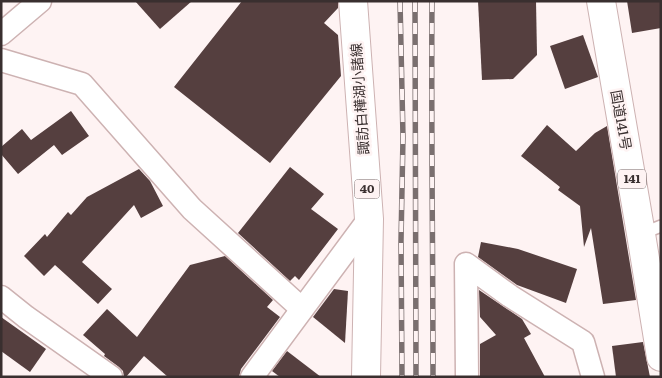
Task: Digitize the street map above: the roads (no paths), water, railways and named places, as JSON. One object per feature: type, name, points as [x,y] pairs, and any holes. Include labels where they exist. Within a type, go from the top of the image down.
[{"type":"main road","name":"諏訪白樺湖小諸線","points":[[353,1],[369,219],[366,377]]},
{"type":"main road","name":"国道141号","points":[[601,1],[651,230],[660,351]]},
{"type":"street","points":[[2,33],[40,1]]},
{"type":"street","points":[[1,60],[82,84],[192,209],[302,309]]},
{"type":"street","points":[[252,377],[369,219]]},
{"type":"street","points":[[467,377],[466,264],[510,296],[583,342],[593,377]]},
{"type":"street","points":[[1,297],[111,377]]},
{"type":"railway","points":[[400,1],[403,137],[401,241],[402,377]]},
{"type":"railway","points":[[415,1],[416,377]]},
{"type":"railway","points":[[432,1],[433,377]]}]
